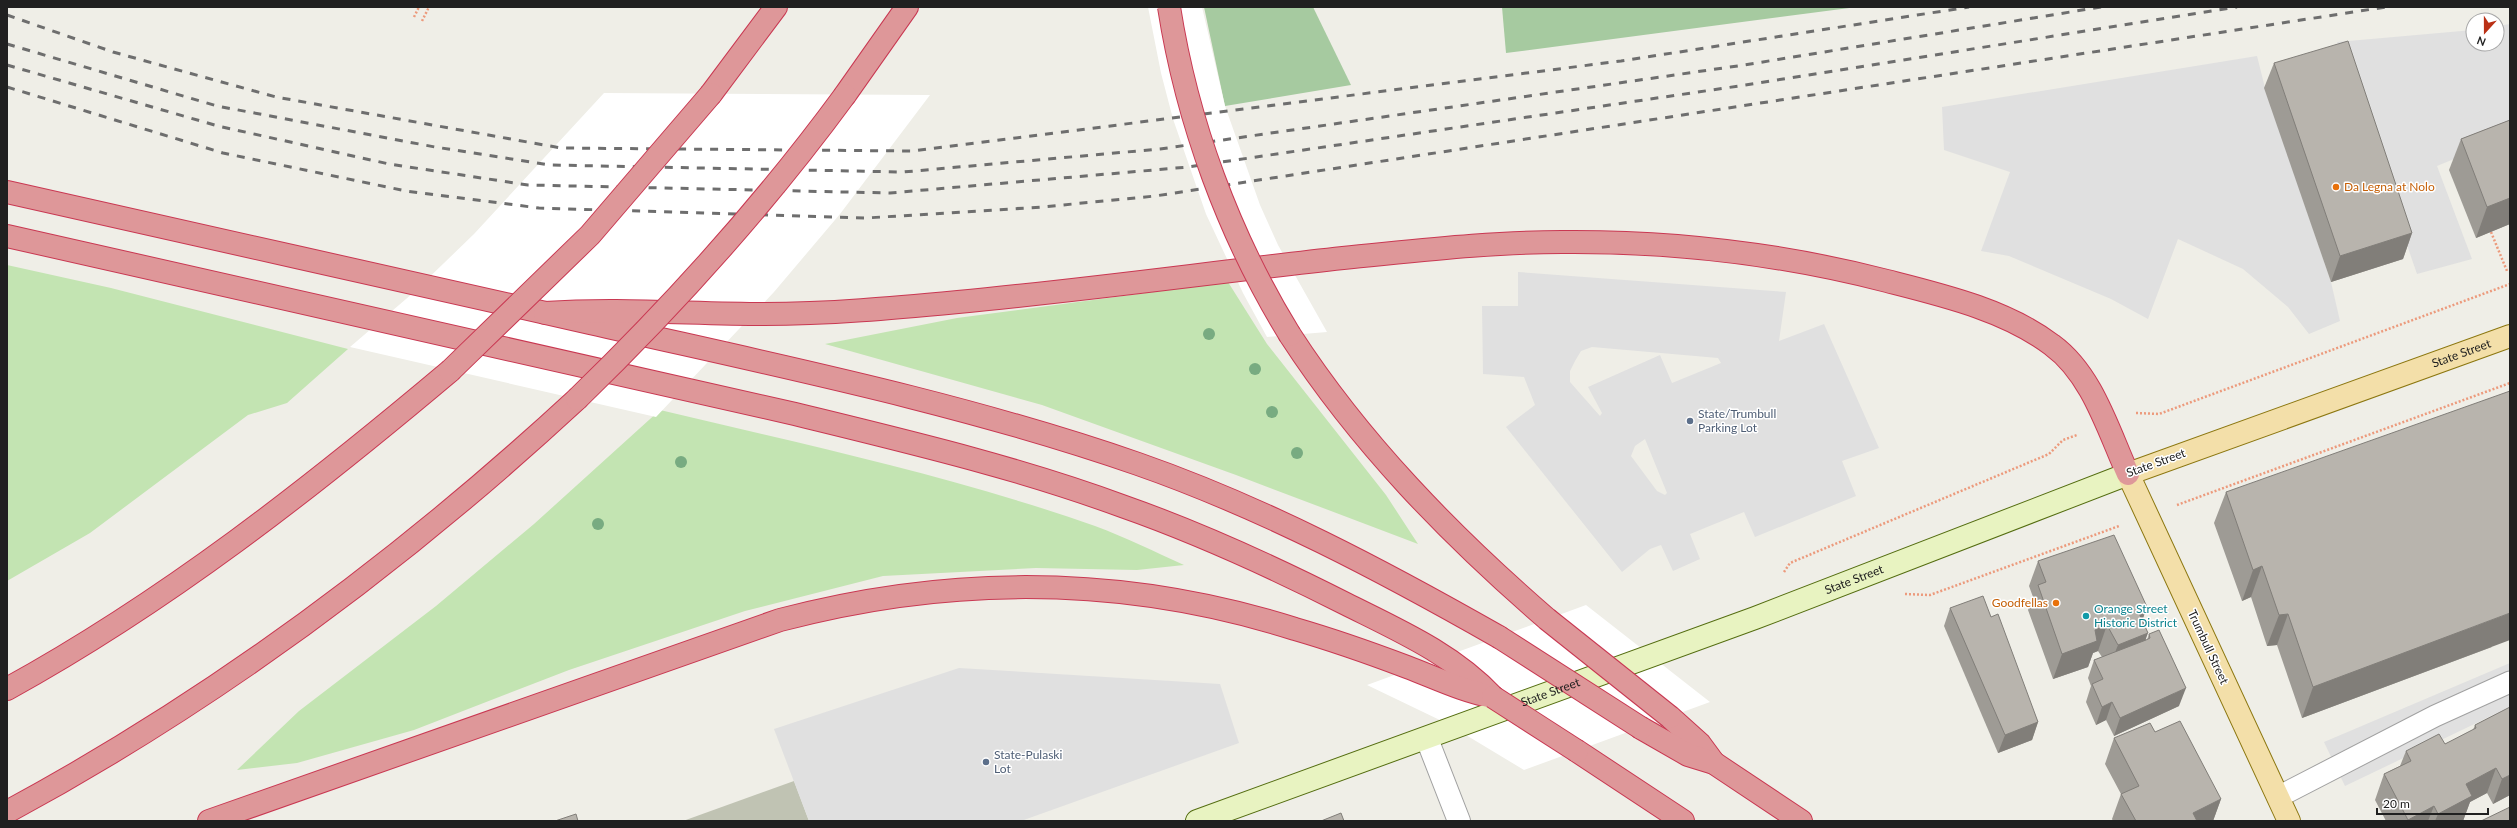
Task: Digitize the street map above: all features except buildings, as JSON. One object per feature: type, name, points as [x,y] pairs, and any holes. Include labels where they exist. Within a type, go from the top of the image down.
[{"type":"highway","points":[[7,689],[100,634],[180,582],[242,537],[357,449],[450,371],[590,235],[711,94],[776,7]]},
{"type":"highway","points":[[7,812],[71,777],[164,721],[266,652],[356,587],[447,514],[577,399],[683,292],[756,209],[845,95],[907,7]]},
{"type":"highway","points":[[1169,7],[1187,94],[1212,172],[1244,251],[1290,335],[1334,398],[1402,480],[1454,534],[1547,619],[1670,717],[1700,744],[1714,763]]},
{"type":"highway","points":[[7,192],[545,313],[970,412],[1141,465],[1219,495],[1348,555],[1499,637],[1641,728],[1688,755],[1714,763],[1801,821]]},
{"type":"highway","points":[[7,236],[788,412],[999,466],[1123,506],[1212,542],[1332,597],[1445,656],[1478,680],[1493,697],[1578,751],[1683,821]]},
{"type":"highway","points":[[545,313],[619,310],[767,314],[880,309],[1010,298],[1300,263],[1495,244],[1612,243],[1707,250],[1769,258],[1864,275],[1954,300],[2018,325],[2052,345],[2074,366],[2096,402],[2128,474]]},
{"type":"highway","points":[[209,821],[742,632],[817,611],[895,595],[959,588],[1033,587],[1148,595],[1235,611],[1308,633],[1411,668],[1471,693],[1493,697]]},
{"type":"main road","name":"State Street","points":[[1197,821],[1427,739],[1755,618],[2128,474],[2510,336]]},
{"type":"main road","name":"Trumbull Street","points":[[2128,474],[2289,821]]},
{"type":"street","points":[[1427,739],[1459,821]]},
{"type":"lane","points":[[2278,797],[2435,716],[2510,682]]},
{"type":"path","points":[[414,17],[419,7]]},
{"type":"path","points":[[422,21],[428,7]]},
{"type":"path","points":[[2491,232],[2507,271]]},
{"type":"shaded area","points":[[2510,24],[2510,136],[2437,166],[2472,259],[2417,274],[2337,42],[2465,31],[2465,52],[2505,52],[2505,25]]},
{"type":"shaded area","points":[[2257,56],[2265,88],[2331,282],[2340,321],[2309,334],[2288,307],[2243,269],[2178,239],[2148,319],[2111,299],[2009,256],[1981,251],[2010,172],[1944,150],[1942,107]]},
{"type":"shaded area","name":"State/Trumbull Parking Lot","points":[[1518,272],[1786,292],[1779,341],[1824,324],[1879,448],[1842,461],[1856,496],[1755,537],[1744,512],[1690,534],[1700,559],[1673,571],[1661,545],[1650,549],[1622,572],[1506,427],[1535,405],[1524,377],[1483,374],[1482,306],[1518,306]],"holes":[[[1592,347],[1718,358],[1721,363],[1672,383],[1660,355],[1588,387],[1602,413],[1600,416],[1570,382],[1570,371],[1581,351]],[[1645,439],[1667,493],[1665,495],[1657,491],[1631,456],[1635,446]]]},
{"type":"shaded area","points":[[2510,663],[2510,707],[2345,786],[2324,742]]},
{"type":"shaded area","name":"State-Pulaski Lot","points":[[959,668],[1220,684],[1239,743],[1021,821],[809,821],[774,729]]},
{"type":"shaded area","points":[[794,781],[809,821],[683,821]]},
{"type":"green space","points":[[1204,7],[1313,7],[1351,85],[1225,106]]},
{"type":"green space","points":[[1502,7],[1857,7],[1506,53]]},
{"type":"green space","points":[[7,265],[111,288],[348,349],[287,403],[248,415],[90,533],[7,581]]},
{"type":"green space","points":[[1228,282],[1267,344],[1386,495],[1418,544],[1236,475],[1042,405],[825,344],[957,318]]},
{"type":"green space","points":[[660,410],[879,462],[988,492],[1095,526],[1184,565],[1137,570],[1036,568],[883,576],[745,611],[569,670],[414,730],[297,763],[237,770],[299,711],[436,606],[534,524]]},
{"type":"pier","points":[[1148,7],[1202,7],[1225,106],[1260,205],[1278,245],[1327,332],[1267,337],[1243,293],[1206,214],[1173,119],[1161,73]]},
{"type":"pier","points":[[604,93],[930,95],[840,214],[774,292],[656,417],[350,347],[413,293],[474,234]]},
{"type":"pier","points":[[1586,605],[1710,702],[1524,770],[1446,723],[1367,685]]},
{"type":"railway","points":[[7,15],[113,52],[276,97],[561,148],[913,151],[1621,61],[1969,7]]},
{"type":"railway","points":[[7,44],[217,106],[435,147],[550,165],[903,172],[1160,149],[1744,65],[2101,7]]},
{"type":"railway","points":[[7,65],[218,126],[389,164],[528,185],[890,193],[1188,167],[1739,86],[2237,7]]},
{"type":"railway","points":[[7,87],[223,153],[406,191],[539,208],[866,218],[1042,207],[1155,196],[2386,7]]},
{"type":"place","name":"Da Legna at Nolo","points":[[2336,187]]},
{"type":"place","name":"State/Trumbull Parking Lot","points":[[1690,421]]},
{"type":"place","name":"Goodfellas","points":[[2056,603]]},
{"type":"place","name":"Orange Street Historic District","points":[[2086,616]]},
{"type":"place","name":"State-Pulaski Lot","points":[[986,762]]}]
